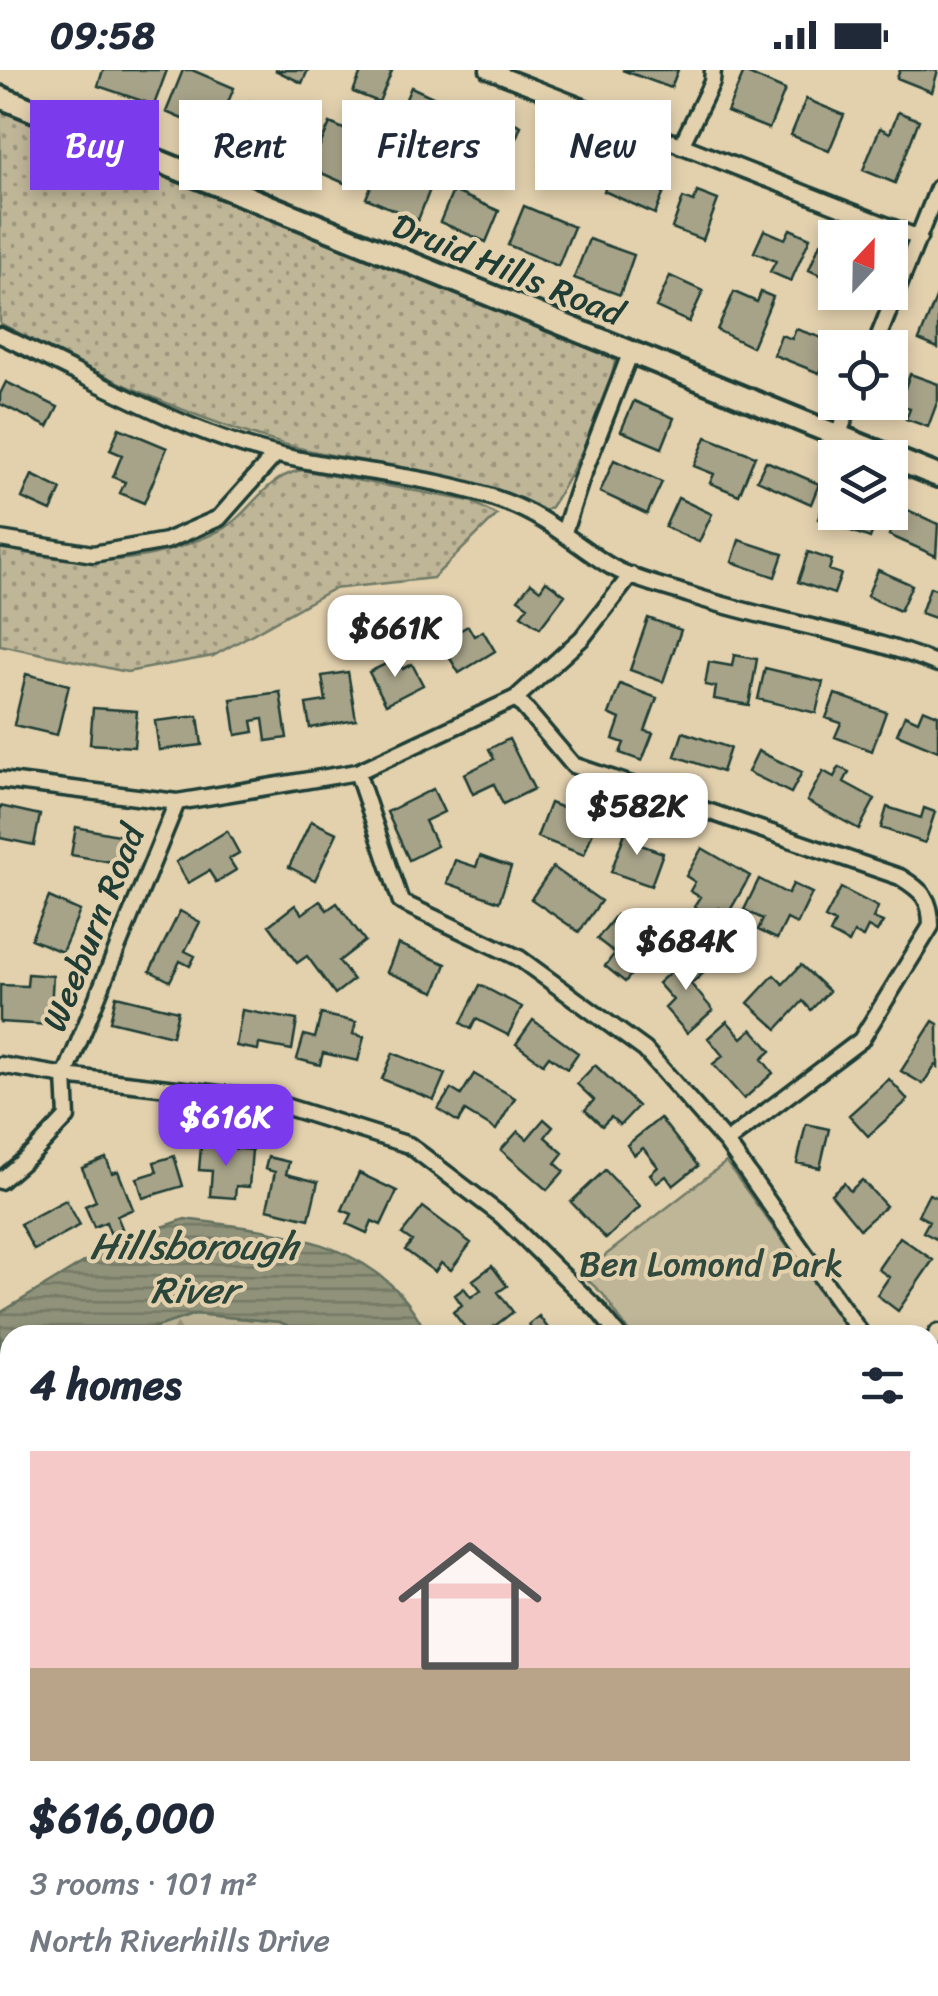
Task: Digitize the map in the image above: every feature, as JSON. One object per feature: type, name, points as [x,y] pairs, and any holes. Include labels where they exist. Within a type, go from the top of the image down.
[{"type":"street","points":[[488,70],[919,238]]},
{"type":"street","points":[[682,146],[712,82],[713,70]]},
{"type":"street","name":"Druid Hills Road","points":[[0,96],[938,476]]},
{"type":"street","points":[[881,330],[938,188]]},
{"type":"street","points":[[0,335],[190,424],[275,455],[466,490],[510,504],[564,532],[606,564],[631,576],[757,616],[841,633],[938,664]]},
{"type":"street","points":[[564,532],[580,480],[630,354]]},
{"type":"street","points":[[838,436],[844,420]]},
{"type":"street","points":[[0,538],[94,554],[166,541],[219,518],[275,455]]},
{"type":"street","points":[[0,780],[177,802],[357,772],[516,698],[582,638],[631,576]]},
{"type":"street","points":[[516,698],[573,766],[900,877],[922,890],[931,906],[931,926],[861,1040],[726,1142]]},
{"type":"street","points":[[357,772],[401,902],[519,958],[645,1050],[726,1142],[855,1325]]},
{"type":"street","name":"Weeburn Road","points":[[0,1180],[35,1152],[66,1117],[66,1076],[177,802]]},
{"type":"street","points":[[0,1065],[262,1100],[409,1145],[502,1216],[610,1325]]},
{"type":"green space","points":[[0,106],[30,118],[30,190],[159,190],[159,170],[179,178],[179,190],[207,190],[605,351],[615,361],[606,395],[579,457],[560,493],[545,511],[445,476],[315,452],[237,430],[134,389],[0,323]]},
{"type":"green space","points":[[301,470],[470,501],[497,515],[433,578],[333,589],[213,656],[127,672],[0,645],[0,547],[92,561],[162,552],[223,529],[272,484]]},
{"type":"green space","name":"Ben Lomond Park","points":[[726,1162],[844,1325],[624,1325],[603,1294],[581,1274]]},
{"type":"green space","points":[[195,1314],[286,1325],[163,1325]]},
{"type":"water","name":"Hillsborough River","points":[[185,1219],[290,1236],[356,1259],[384,1278],[408,1303],[421,1325],[286,1325],[195,1314],[163,1325],[0,1325],[0,1313],[112,1245]]},
{"type":"building","points":[[103,70],[167,70],[156,100],[139,100],[98,86]]},
{"type":"building","points":[[183,70],[234,88],[229,100],[179,100],[179,118],[166,112]]},
{"type":"building","points":[[275,70],[308,70],[302,83]]},
{"type":"building","points":[[362,70],[392,71],[380,100],[353,92]]},
{"type":"building","points":[[622,70],[678,70],[671,88]]},
{"type":"building","points":[[900,70],[938,70],[932,92],[897,78]]},
{"type":"building","points":[[744,72],[785,90],[769,129],[727,112]]},
{"type":"building","points":[[411,87],[439,100],[406,100]]},
{"type":"building","points":[[806,99],[844,115],[829,151],[791,135]]},
{"type":"building","points":[[898,112],[919,120],[895,183],[863,170],[880,128],[890,133]]},
{"type":"building","points":[[330,123],[342,128],[342,182],[322,173],[322,141]]},
{"type":"building","points":[[369,190],[430,190],[418,220],[366,198]]},
{"type":"building","points":[[604,190],[665,190],[655,214]]},
{"type":"building","points":[[453,191],[499,211],[486,242],[440,222]]},
{"type":"building","points":[[697,192],[718,200],[703,240],[672,228],[683,198],[694,202]]},
{"type":"building","points":[[524,206],[574,227],[558,266],[508,245]]},
{"type":"building","points":[[790,229],[810,238],[791,281],[770,272],[776,261],[754,252],[764,230],[785,239]]},
{"type":"building","points":[[589,239],[634,255],[620,295],[574,278]]},
{"type":"building","points":[[818,248],[818,274],[809,270]]},
{"type":"building","points":[[670,276],[703,291],[689,322],[656,307]]},
{"type":"building","points":[[734,292],[757,302],[761,292],[773,297],[752,347],[717,330]]},
{"type":"building","points":[[938,293],[938,348],[919,340]]},
{"type":"building","points":[[796,329],[818,337],[818,373],[774,355],[781,335],[792,339]]},
{"type":"building","points":[[910,374],[938,384],[938,400],[928,427],[908,420]]},
{"type":"building","points":[[6,382],[58,407],[48,427],[0,404]]},
{"type":"building","points":[[634,401],[674,418],[662,448],[621,431]]},
{"type":"building","points":[[119,428],[167,448],[144,503],[120,493],[125,482],[113,477],[122,455],[110,450]]},
{"type":"building","points":[[706,437],[755,456],[739,495],[710,483],[714,474],[694,466]]},
{"type":"building","points":[[614,460],[662,482],[647,514],[600,492]]},
{"type":"building","points":[[766,461],[818,486],[811,504],[757,480]]},
{"type":"building","points":[[32,475],[61,489],[51,511],[22,498]]},
{"type":"building","points":[[678,498],[712,514],[699,542],[665,527]]},
{"type":"building","points":[[908,510],[938,524],[936,556],[889,535],[891,530],[908,530]]},
{"type":"building","points":[[848,530],[873,530],[870,538]]},
{"type":"building","points":[[739,540],[783,554],[775,577],[732,562]]},
{"type":"building","points":[[808,552],[832,560],[829,570],[841,574],[834,594],[798,582]]},
{"type":"building","points":[[878,570],[912,585],[900,611],[867,596]]},
{"type":"building","points":[[546,581],[565,595],[540,628],[521,615],[528,606],[518,599],[531,583],[540,590]]},
{"type":"building","points":[[930,587],[938,590],[938,619],[921,613]]},
{"type":"building","points":[[648,618],[681,630],[663,682],[630,670]]},
{"type":"building","points":[[468,626],[474,636],[483,631],[495,651],[459,673],[440,642]]},
{"type":"building","points":[[734,655],[757,659],[749,705],[714,699],[716,687],[705,685],[709,662],[732,666]]},
{"type":"building","points":[[398,658],[403,669],[412,664],[423,685],[386,704],[369,672]]},
{"type":"building","points":[[765,668],[823,682],[816,713],[758,699]]},
{"type":"building","points":[[348,672],[356,720],[310,728],[306,704],[326,701],[322,676]]},
{"type":"building","points":[[26,674],[69,685],[57,735],[14,725]]},
{"type":"building","points":[[620,684],[657,698],[645,731],[653,733],[642,761],[620,753],[624,743],[613,739],[620,719],[609,714]]},
{"type":"building","points":[[280,692],[287,738],[266,741],[263,719],[252,721],[254,732],[236,735],[231,699]]},
{"type":"building","points":[[835,694],[886,712],[872,751],[835,737],[841,723],[826,718]]},
{"type":"building","points":[[93,708],[137,711],[134,747],[90,744]]},
{"type":"building","points":[[923,709],[938,715],[938,751],[897,734],[905,715],[918,721]]},
{"type":"building","points":[[198,716],[202,745],[159,750],[155,721]]},
{"type":"building","points":[[683,732],[730,748],[722,772],[675,756]]},
{"type":"building","points":[[509,739],[534,789],[503,804],[494,784],[473,794],[464,774],[494,759],[489,749]]},
{"type":"building","points":[[758,751],[802,772],[791,793],[748,772]]},
{"type":"building","points":[[839,767],[849,772],[844,782],[875,799],[859,829],[807,801],[823,771],[834,777]]},
{"type":"building","points":[[433,789],[444,812],[425,821],[437,846],[409,860],[387,812]]},
{"type":"building","points":[[550,803],[597,821],[584,855],[537,837]]},
{"type":"building","points":[[0,806],[40,815],[34,845],[0,838]]},
{"type":"building","points":[[887,807],[921,818],[924,808],[935,812],[925,843],[881,828]]},
{"type":"building","points":[[311,821],[337,833],[315,880],[289,867]]},
{"type":"building","points":[[628,824],[646,831],[641,845],[663,853],[651,886],[611,872]]},
{"type":"building","points":[[76,827],[123,836],[118,863],[71,855]]},
{"type":"building","points":[[227,831],[239,853],[229,859],[236,870],[216,882],[209,871],[188,883],[176,862]]},
{"type":"building","points":[[702,848],[750,876],[728,914],[719,908],[713,918],[694,906],[700,897],[690,891],[695,882],[686,876]]},
{"type":"building","points":[[480,856],[511,867],[499,902],[447,883],[455,860],[476,867]]},
{"type":"building","points":[[553,867],[601,901],[579,932],[531,899]]},
{"type":"building","points":[[759,879],[788,894],[793,884],[812,893],[797,924],[787,919],[777,939],[758,930],[763,919],[744,910]]},
{"type":"building","points":[[841,888],[878,907],[873,918],[883,922],[877,932],[868,927],[863,937],[854,933],[849,943],[830,933],[835,923],[825,918]]},
{"type":"building","points":[[49,897],[80,911],[62,952],[31,939]]},
{"type":"building","points":[[320,901],[327,910],[337,903],[365,941],[339,961],[353,980],[335,994],[307,956],[297,963],[269,925],[295,905],[302,914]]},
{"type":"building","points":[[180,911],[200,922],[185,951],[195,956],[190,966],[180,961],[170,981],[150,971]]},
{"type":"building","points":[[616,915],[654,946],[625,982],[605,966],[615,953],[597,939]]},
{"type":"building","points":[[398,944],[446,964],[435,992],[387,972]]},
{"type":"building","points":[[693,952],[708,969],[691,984],[713,1010],[687,1033],[665,1008],[673,1000],[658,983]]},
{"type":"building","points":[[801,965],[829,991],[811,1010],[803,1001],[777,1029],[748,1003],[774,975],[783,984]]},
{"type":"building","points":[[28,974],[53,976],[50,1025],[0,1022],[0,985],[27,986]]},
{"type":"building","points":[[480,985],[522,1007],[508,1035],[476,1019],[471,1029],[461,1023]]},
{"type":"building","points":[[116,996],[178,1011],[172,1036],[110,1021]]},
{"type":"building","points":[[242,1010],[297,1020],[292,1050],[259,1044],[258,1050],[236,1046]]},
{"type":"building","points":[[321,1014],[356,1022],[353,1034],[364,1037],[358,1061],[323,1053],[320,1065],[297,1059],[304,1035],[315,1038]]},
{"type":"building","points":[[533,1020],[578,1053],[567,1069],[549,1056],[543,1064],[516,1044]]},
{"type":"building","points":[[727,1021],[742,1038],[752,1029],[771,1051],[762,1059],[773,1073],[744,1099],[713,1064],[723,1056],[708,1038]]},
{"type":"building","points":[[933,1021],[938,1024],[938,1067],[935,1065],[923,1084],[901,1071]]},
{"type":"building","points":[[393,1053],[445,1074],[434,1100],[382,1079]]},
{"type":"building","points":[[595,1065],[638,1106],[620,1125],[611,1117],[602,1126],[585,1110],[594,1100],[577,1084]]},
{"type":"building","points":[[474,1074],[515,1098],[496,1130],[465,1111],[458,1122],[438,1109],[451,1089],[461,1095]]},
{"type":"building","points":[[889,1079],[908,1100],[868,1136],[849,1115]]},
{"type":"building","points":[[660,1118],[698,1166],[673,1186],[666,1176],[657,1183],[650,1174],[658,1167],[643,1148],[634,1155],[627,1145]]},
{"type":"building","points":[[544,1119],[553,1127],[545,1137],[563,1153],[555,1163],[564,1171],[547,1190],[501,1150],[518,1131],[527,1139]]},
{"type":"building","points":[[806,1124],[829,1129],[820,1168],[797,1163]]},
{"type":"building","points":[[201,1146],[252,1150],[249,1187],[236,1186],[235,1198],[210,1196],[212,1171],[199,1170]]},
{"type":"building","points":[[174,1156],[183,1186],[143,1198],[137,1178],[157,1172],[154,1162]]},
{"type":"building","points":[[268,1157],[289,1162],[286,1174],[318,1182],[309,1219],[267,1209],[275,1172],[265,1169]]},
{"type":"building","points":[[106,1158],[112,1173],[118,1171],[133,1209],[117,1216],[122,1228],[110,1233],[106,1222],[94,1227],[85,1206],[96,1201],[82,1168]]},
{"type":"building","points":[[605,1170],[640,1207],[606,1239],[571,1202]]},
{"type":"building","points":[[359,1173],[397,1191],[381,1225],[372,1221],[367,1233],[347,1224],[352,1214],[342,1210]]},
{"type":"building","points":[[862,1180],[886,1206],[860,1229],[831,1194],[844,1183],[850,1191]]},
{"type":"building","points":[[929,1194],[938,1198],[938,1240],[923,1232],[929,1221],[918,1215]]},
{"type":"building","points":[[66,1200],[80,1225],[34,1250],[20,1224]]},
{"type":"building","points":[[423,1207],[471,1243],[451,1270],[441,1263],[435,1272],[405,1250],[412,1241],[402,1234]]},
{"type":"building","points":[[900,1237],[933,1260],[898,1311],[877,1295],[889,1277],[878,1269]]},
{"type":"building","points":[[492,1266],[507,1286],[498,1292],[513,1312],[496,1325],[463,1325],[453,1312],[462,1305],[455,1295],[464,1288],[471,1297],[481,1290],[473,1280]]},
{"type":"building","points":[[539,1316],[546,1325],[530,1325]]}]
